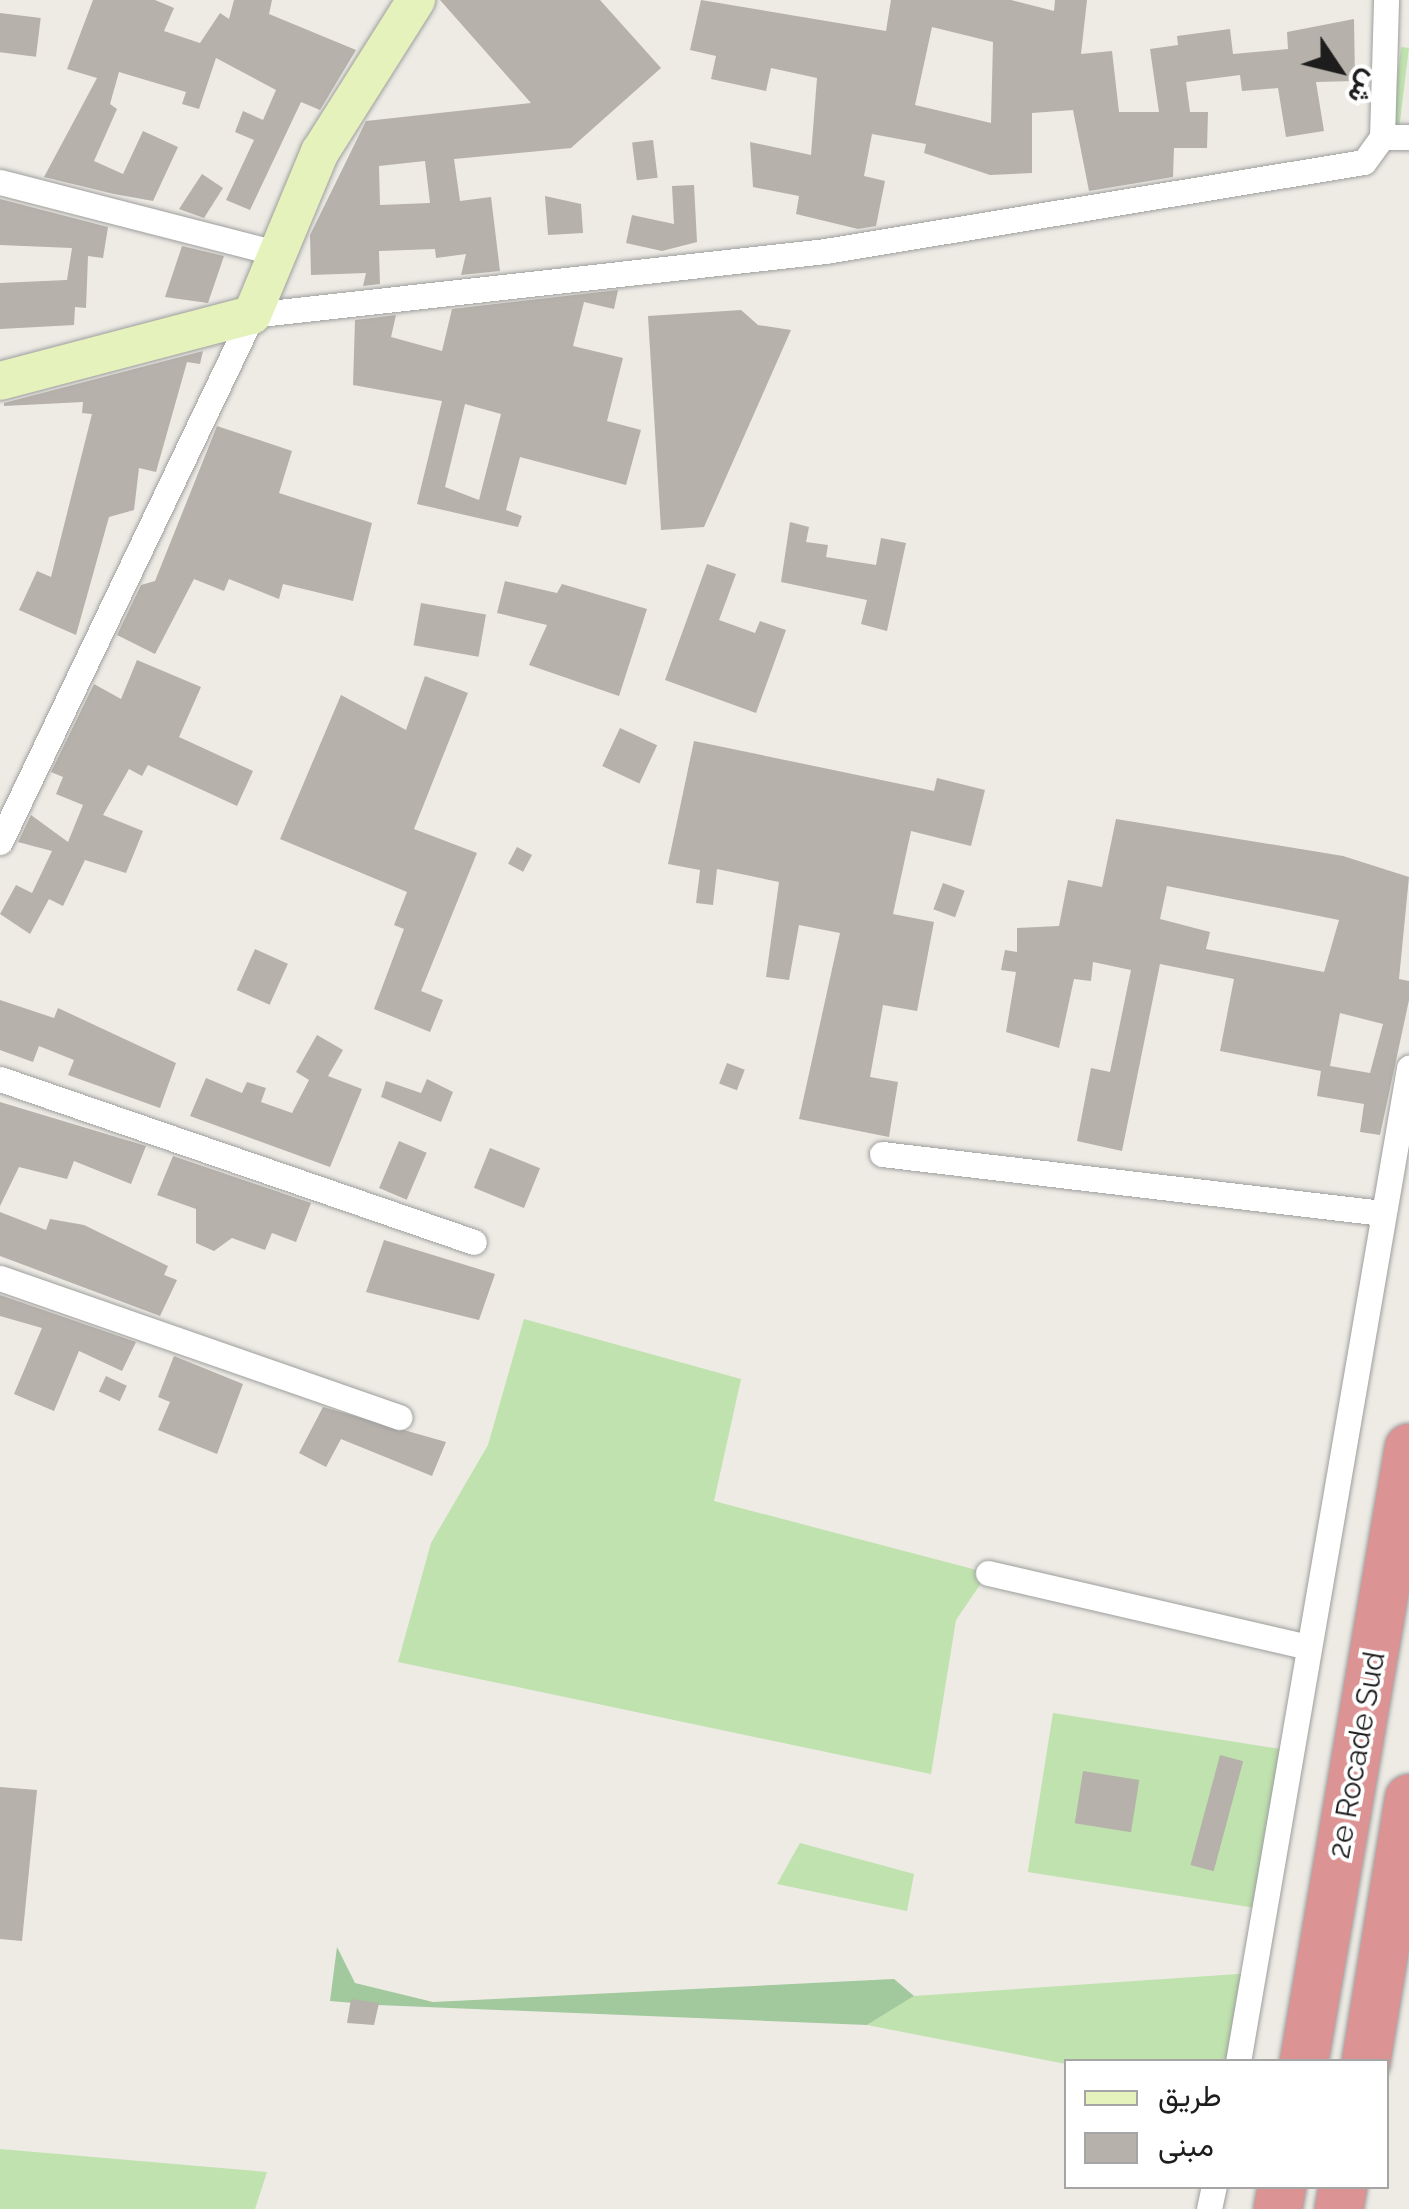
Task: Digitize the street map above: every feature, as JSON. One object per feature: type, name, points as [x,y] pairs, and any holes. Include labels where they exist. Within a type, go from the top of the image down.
[{"type":"highway","name":"2e Rocade Sud","points":[[1305,2059],[1409,1448]]},
{"type":"highway","name":"2e Rocade Sud","points":[[1366,2059],[1409,1798]]},
{"type":"street","points":[[0,842],[252,314],[320,152],[416,0]]},
{"type":"street","points":[[0,381],[252,314],[836,250],[1364,162],[1382,136],[1386,0]]},
{"type":"street","points":[[1382,136],[1409,136]]},
{"type":"street","points":[[0,182],[276,253]]},
{"type":"street","points":[[1239,2059],[1409,1068]]},
{"type":"street","points":[[0,1079],[474,1242]]},
{"type":"street","points":[[882,1154],[1382,1213]]},
{"type":"street","points":[[0,1278],[400,1417]]},
{"type":"street","points":[[988,1573],[1309,1646]]},
{"type":"green space","points":[[1401,47],[1409,48],[1399,127],[1391,126]]},
{"type":"green space","points":[[524,1319],[741,1379],[714,1501],[988,1573],[956,1620],[931,1774],[398,1662],[431,1543],[488,1445]]},
{"type":"green space","points":[[1053,1713],[1290,1751],[1265,1910],[1028,1872]]},
{"type":"green space","points":[[800,1843],[914,1874],[907,1911],[777,1884]]},
{"type":"green space","points":[[337,1947],[355,1983],[433,2002],[894,1979],[914,1996],[867,2025],[330,2001]]},
{"type":"green space","points":[[1253,1973],[1238,2059],[1064,2059],[1064,2064],[867,2025],[914,1996]]},
{"type":"green space","points":[[0,2149],[267,2172],[255,2209],[0,2209]]},
{"type":"building","points":[[93,0],[155,0],[174,8],[164,31],[200,43],[220,13],[229,19],[234,0],[272,0],[269,14],[356,50],[320,110],[301,102],[250,210],[226,200],[254,140],[235,132],[243,111],[263,120],[276,90],[216,58],[199,109],[182,104],[186,92],[119,72],[110,104],[117,109],[94,161],[123,174],[143,131],[178,147],[153,201],[114,194],[44,177],[97,78],[67,69]]},
{"type":"building","points":[[440,0],[600,0],[661,68],[571,148],[454,159],[460,201],[491,197],[500,271],[461,275],[466,254],[436,258],[435,249],[379,251],[380,284],[363,286],[366,273],[311,275],[310,235],[366,121],[531,103]],"holes":[[[425,161],[430,203],[380,205],[379,166]]]},
{"type":"building","points":[[701,0],[886,31],[891,0],[1011,0],[1054,11],[1055,0],[1087,0],[1081,54],[1112,51],[1119,112],[1159,112],[1150,49],[1178,45],[1177,36],[1230,29],[1233,54],[1288,49],[1287,32],[1354,19],[1355,81],[1316,82],[1324,131],[1286,137],[1278,88],[1242,91],[1240,75],[1186,82],[1190,112],[1208,112],[1207,148],[1174,148],[1173,177],[1089,191],[1073,110],[1032,113],[1032,173],[990,175],[924,153],[926,144],[872,134],[864,176],[885,181],[876,226],[858,229],[796,214],[799,196],[753,187],[750,142],[811,155],[817,78],[771,68],[766,91],[711,79],[716,56],[690,50]],"holes":[[[932,27],[993,42],[991,123],[915,105]]]},
{"type":"building","points":[[0,13],[41,18],[36,57],[0,52]]},
{"type":"building","points":[[653,140],[658,178],[637,180],[632,143]]},
{"type":"building","points":[[202,174],[223,188],[204,218],[179,209]]},
{"type":"building","points":[[694,185],[697,242],[662,251],[626,243],[632,215],[674,224],[672,186]]},
{"type":"building","points":[[545,196],[581,204],[583,233],[548,235]]},
{"type":"building","points":[[0,199],[108,227],[103,258],[88,256],[86,308],[75,307],[74,325],[0,329],[0,283],[67,280],[72,248],[0,245]]},
{"type":"building","points":[[182,246],[224,256],[208,303],[165,297]]},
{"type":"building","points":[[618,290],[614,309],[584,302],[573,346],[623,358],[607,421],[641,430],[626,485],[520,457],[506,510],[522,516],[518,527],[417,504],[442,401],[353,385],[355,320],[396,315],[391,337],[442,351],[452,309]],"holes":[[[465,404],[501,414],[479,500],[445,487]]]},
{"type":"building","points":[[741,310],[758,325],[791,330],[704,527],[661,530],[648,316]]},
{"type":"building","points":[[203,351],[200,364],[187,362],[156,472],[139,468],[134,510],[109,517],[76,635],[19,610],[37,571],[51,577],[92,414],[82,413],[83,402],[4,403]]},
{"type":"building","points":[[217,426],[292,451],[279,493],[372,523],[353,601],[283,584],[279,599],[229,579],[224,591],[194,579],[155,654],[117,635],[141,585],[155,581]]},
{"type":"building","points":[[790,522],[809,527],[806,542],[828,545],[826,557],[876,565],[881,538],[906,543],[887,631],[861,624],[867,600],[781,582]]},
{"type":"building","points":[[707,564],[736,574],[719,620],[755,633],[760,621],[786,630],[756,713],[665,680]]},
{"type":"building","points":[[505,581],[557,593],[562,584],[647,609],[619,696],[529,665],[547,625],[497,613]]},
{"type":"building","points":[[421,603],[486,614],[479,657],[414,645]]},
{"type":"building","points":[[137,660],[201,687],[179,737],[253,771],[237,806],[148,765],[142,776],[129,769],[103,815],[143,831],[126,873],[85,860],[63,906],[49,899],[30,934],[0,914],[16,885],[32,893],[52,851],[18,842],[31,815],[68,842],[83,805],[56,794],[63,777],[51,772],[94,684],[121,699]]},
{"type":"building","points":[[425,676],[468,693],[414,829],[477,853],[421,991],[443,1000],[430,1032],[374,1009],[404,929],[394,925],[407,892],[280,839],[341,695],[406,730]]},
{"type":"building","points":[[620,728],[657,745],[639,783],[602,766]]},
{"type":"building","points":[[694,741],[934,791],[937,778],[985,790],[971,846],[911,831],[893,914],[934,922],[917,1011],[883,1005],[870,1077],[898,1082],[889,1137],[799,1119],[840,933],[799,925],[789,980],[766,977],[779,882],[717,869],[713,905],[696,903],[700,870],[668,864]]},
{"type":"building","points":[[1116,819],[1343,856],[1409,877],[1399,979],[1409,981],[1409,1000],[1380,1135],[1360,1132],[1364,1104],[1317,1096],[1321,1071],[1220,1051],[1234,979],[1160,964],[1122,1151],[1077,1141],[1091,1068],[1110,1072],[1131,970],[1093,962],[1091,981],[1074,979],[1059,1048],[1006,1032],[1016,972],[1001,970],[1005,950],[1017,952],[1017,928],[1059,926],[1068,880],[1102,887]],"holes":[[[1167,886],[1339,920],[1324,972],[1206,949],[1210,932],[1160,919]],[[1340,1013],[1383,1024],[1370,1073],[1330,1066]]]},
{"type":"building","points":[[517,847],[532,855],[523,872],[508,864]]},
{"type":"building","points":[[943,883],[965,891],[955,917],[933,909]]},
{"type":"building","points":[[255,949],[288,964],[270,1005],[237,990]]},
{"type":"building","points":[[0,1000],[54,1018],[58,1008],[176,1063],[160,1108],[68,1075],[74,1060],[39,1046],[33,1062],[0,1050]]},
{"type":"building","points":[[317,1035],[343,1050],[328,1076],[362,1089],[330,1167],[190,1116],[206,1078],[242,1093],[247,1082],[266,1088],[261,1102],[292,1113],[309,1080],[296,1072]]},
{"type":"building","points":[[727,1063],[745,1070],[737,1090],[719,1084]]},
{"type":"building","points":[[427,1079],[453,1092],[441,1122],[381,1097],[386,1081],[421,1093]]},
{"type":"building","points":[[0,1102],[146,1146],[131,1184],[74,1161],[67,1179],[19,1167],[0,1206]]},
{"type":"building","points":[[399,1141],[427,1153],[407,1200],[379,1188]]},
{"type":"building","points":[[490,1148],[540,1168],[524,1208],[474,1188]]},
{"type":"building","points":[[173,1156],[311,1203],[296,1242],[272,1233],[265,1250],[232,1238],[214,1251],[196,1243],[196,1209],[157,1195]]},
{"type":"building","points":[[0,1212],[46,1230],[50,1219],[84,1225],[168,1266],[164,1275],[177,1280],[160,1316],[0,1256]]},
{"type":"building","points":[[384,1240],[495,1274],[479,1320],[366,1292]]},
{"type":"building","points":[[0,1295],[136,1342],[122,1371],[79,1351],[54,1411],[14,1394],[42,1328],[0,1316]]},
{"type":"building","points":[[174,1356],[243,1384],[217,1454],[158,1430],[170,1402],[158,1397]]},
{"type":"building","points":[[106,1376],[127,1386],[120,1401],[99,1391]]},
{"type":"building","points":[[323,1407],[446,1442],[432,1476],[341,1439],[326,1467],[299,1453]]},
{"type":"building","points":[[1220,1755],[1243,1761],[1214,1871],[1190,1865]]},
{"type":"building","points":[[1083,1771],[1139,1780],[1131,1832],[1075,1823]]},
{"type":"building","points":[[0,1787],[37,1790],[22,1941],[0,1939]]},
{"type":"building","points":[[351,1999],[379,2003],[374,2025],[347,2023]]}]
